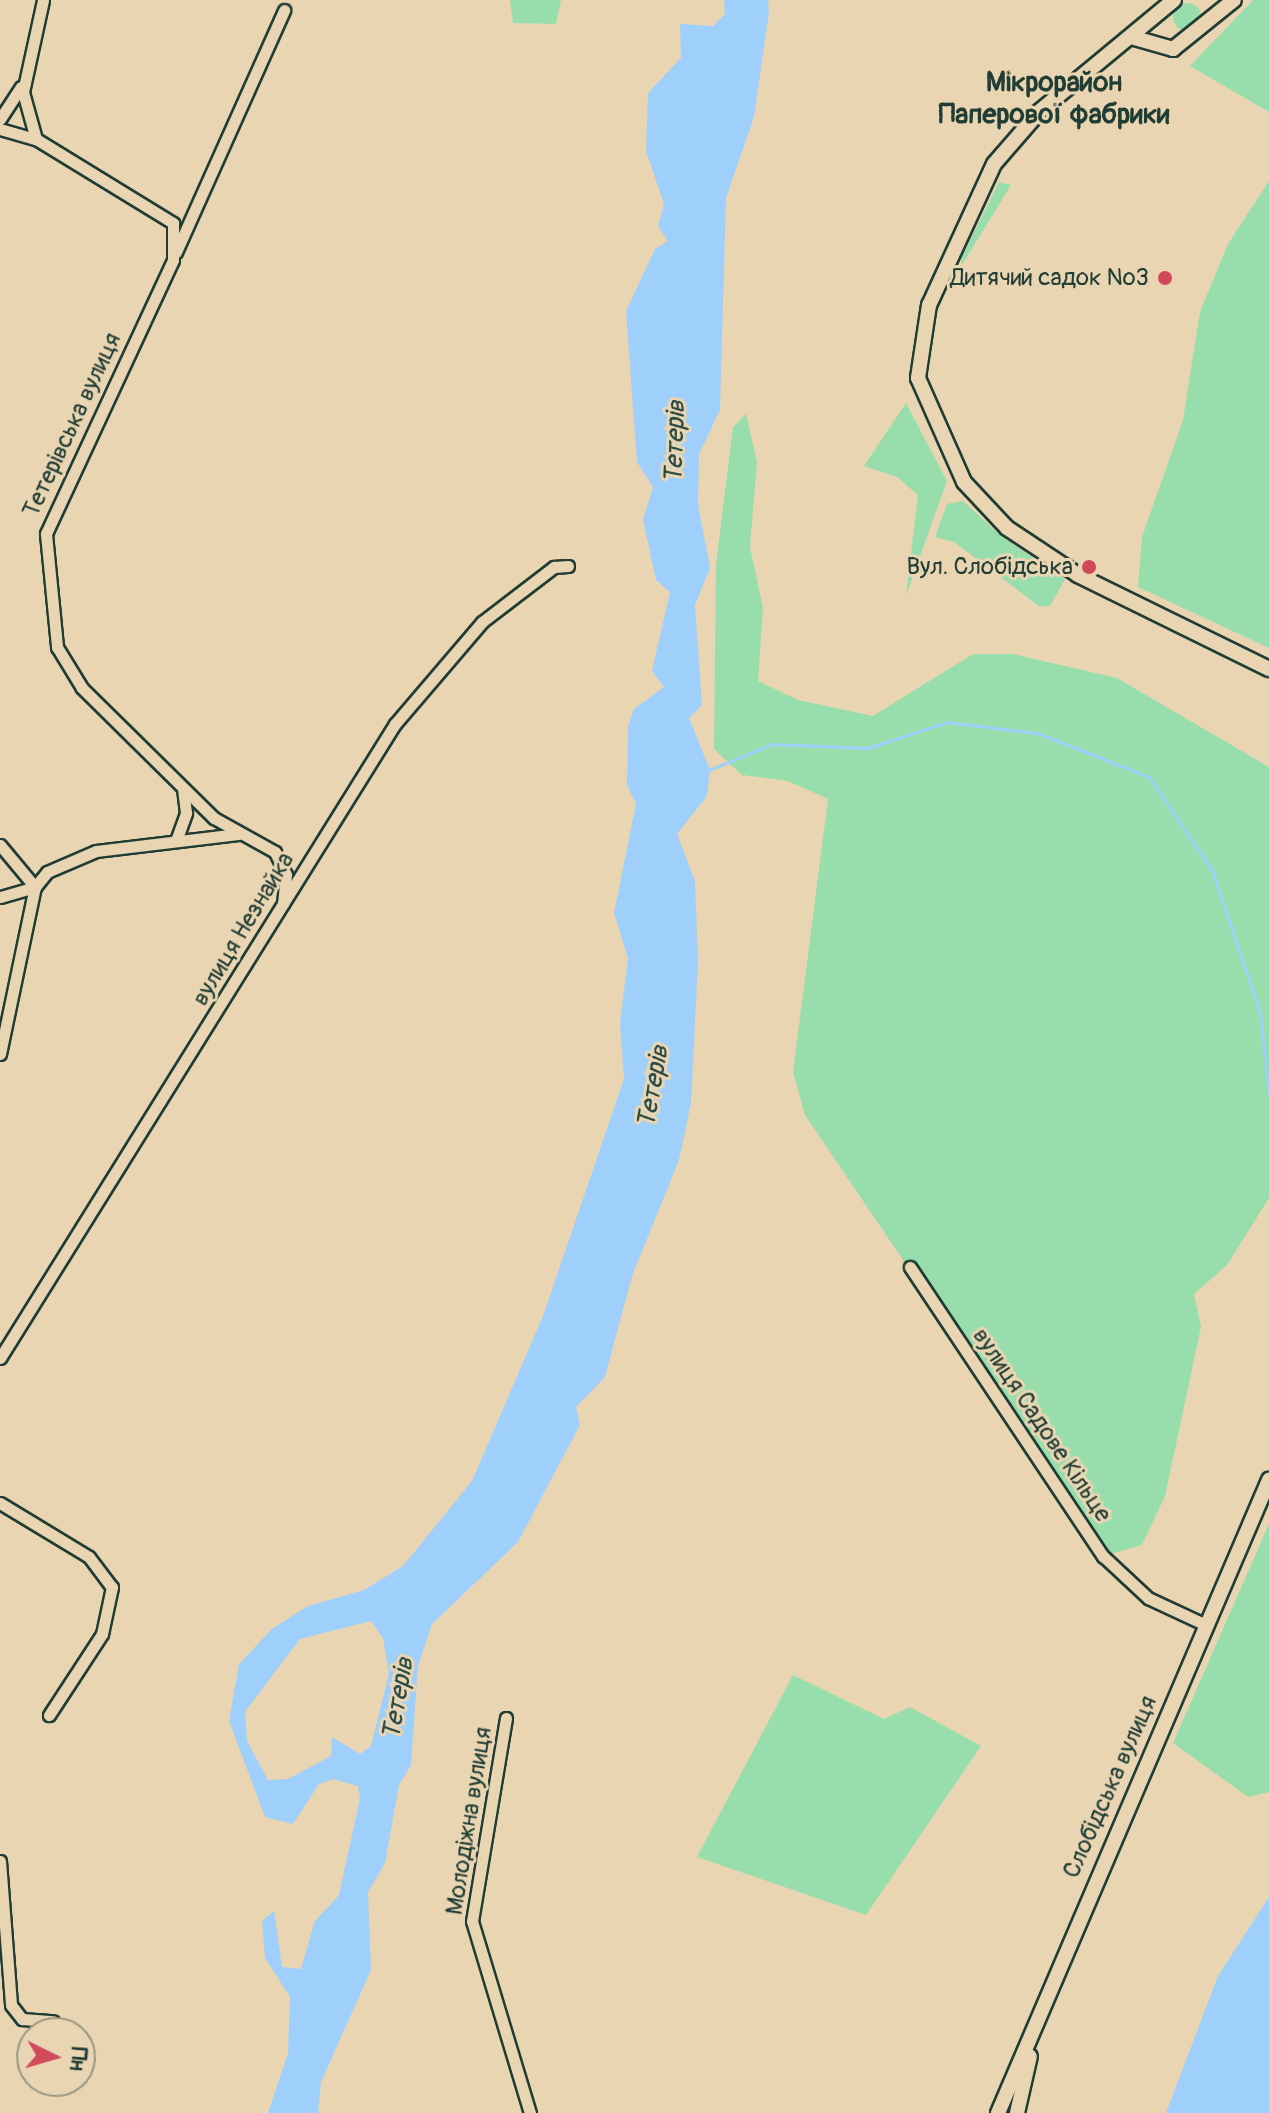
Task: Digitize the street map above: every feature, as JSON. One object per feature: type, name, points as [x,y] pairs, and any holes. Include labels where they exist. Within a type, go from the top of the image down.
[{"type":"street","points":[[0,119],[23,83],[43,0]]},
{"type":"street","points":[[1174,0],[1009,142],[982,186],[919,340],[918,378],[943,446],[982,505],[1026,544],[1269,669]]},
{"type":"street","points":[[1131,37],[1173,49],[1234,0]]},
{"type":"street","name":"Тетерівська вулиця","points":[[283,904],[282,862],[239,834],[183,787],[68,669],[57,647],[44,566],[51,518],[190,224],[284,10]]},
{"type":"street","points":[[23,83],[36,139]]},
{"type":"street","points":[[0,129],[36,139],[190,224]]},
{"type":"street","points":[[161,210],[174,228],[173,260]]},
{"type":"street","name":"вулиця Незнайка","points":[[0,1358],[417,693],[482,622],[554,567],[568,566]]},
{"type":"street","points":[[177,838],[186,813],[183,787]]},
{"type":"street","points":[[0,897],[35,887],[69,859],[177,838],[239,834]]},
{"type":"street","points":[[0,845],[35,887]]},
{"type":"street","points":[[0,1054],[35,887]]},
{"type":"street","name":"вулиця Садове Кільце","points":[[910,1267],[1103,1556],[1148,1598],[1206,1625]]},
{"type":"street","name":"Слобідська вулиця","points":[[998,2113],[1045,1997],[1269,1480]]},
{"type":"street","points":[[0,1503],[89,1557],[112,1587],[102,1634],[49,1715]]},
{"type":"street","name":"Молодіжна вулиця","points":[[506,1718],[472,1921],[530,2113]]},
{"type":"street","points":[[0,1861],[11,2005],[20,2017]]},
{"type":"street","points":[[1017,2113],[1045,1997]]},
{"type":"green space","points":[[510,0],[561,0],[556,24],[513,23]]},
{"type":"green space","points":[[1253,0],[1269,0],[1269,112],[1190,66]]},
{"type":"green space","points":[[1187,3],[1197,7],[1201,17],[1197,27],[1187,31],[1177,27],[1173,17],[1177,7]]},
{"type":"green space","points":[[1269,181],[1269,648],[1138,587],[1142,537],[1183,420],[1200,312],[1228,244]]},
{"type":"green space","points":[[999,182],[1011,185],[962,265],[961,259]]},
{"type":"green space","points":[[906,403],[947,481],[906,596],[918,495],[897,477],[864,466]]},
{"type":"green space","points":[[746,414],[757,462],[750,547],[763,608],[758,681],[798,700],[873,716],[973,654],[1013,654],[1117,678],[1269,767],[1269,1198],[1227,1265],[1194,1294],[1201,1327],[1165,1496],[1142,1545],[1103,1556],[805,1115],[793,1072],[828,799],[788,781],[742,775],[714,749],[716,564],[733,427]]},
{"type":"green space","points":[[963,501],[1002,537],[1065,579],[1050,606],[1039,606],[954,542],[935,537],[947,504]]},
{"type":"green space","points":[[1269,1524],[1269,1792],[1248,1797],[1173,1743]]},
{"type":"green space","points":[[793,1675],[884,1719],[910,1707],[981,1746],[866,1915],[697,1857]]},
{"type":"water","name":"Тетерів","points":[[724,0],[768,0],[769,12],[754,117],[726,198],[720,410],[699,454],[698,504],[710,568],[695,605],[702,705],[689,718],[710,770],[707,796],[677,834],[695,881],[698,962],[691,1103],[679,1160],[632,1276],[605,1377],[576,1407],[580,1425],[518,1542],[432,1624],[418,1666],[411,1765],[399,1785],[385,1863],[368,1892],[371,1970],[321,2082],[318,2113],[268,2113],[288,2053],[290,1997],[265,1958],[262,1921],[274,1911],[282,1967],[301,1969],[315,1921],[339,1895],[360,1798],[358,1786],[333,1779],[319,1784],[293,1824],[265,1817],[229,1721],[239,1664],[272,1629],[308,1606],[364,1590],[403,1566],[472,1481],[543,1316],[624,1079],[620,1024],[628,958],[614,913],[636,804],[627,785],[628,726],[634,709],[664,687],[652,671],[670,592],[656,580],[643,520],[653,487],[637,462],[626,311],[655,249],[668,241],[658,226],[664,204],[646,151],[648,93],[681,58],[680,24],[713,26],[725,14]],"holes":[[[371,1621],[383,1638],[389,1674],[371,1746],[360,1754],[332,1737],[331,1756],[288,1779],[268,1780],[247,1741],[245,1712],[300,1639]]]},
{"type":"water","points":[[1269,1897],[1269,2113],[1166,2113],[1218,1976]]},
{"type":"waterway","points":[[709,770],[772,744],[868,748],[947,722],[1037,733],[1149,777],[1212,870],[1260,1013],[1269,1095]]},
{"type":"place","name":"Дитячий садок №3","points":[[1165,278]]},
{"type":"place","name":"Вул. Слобідська","points":[[1089,567]]},
{"type":"district","name":"Мікрорайон Паперової фабрики","points":[[1054,99]]}]
